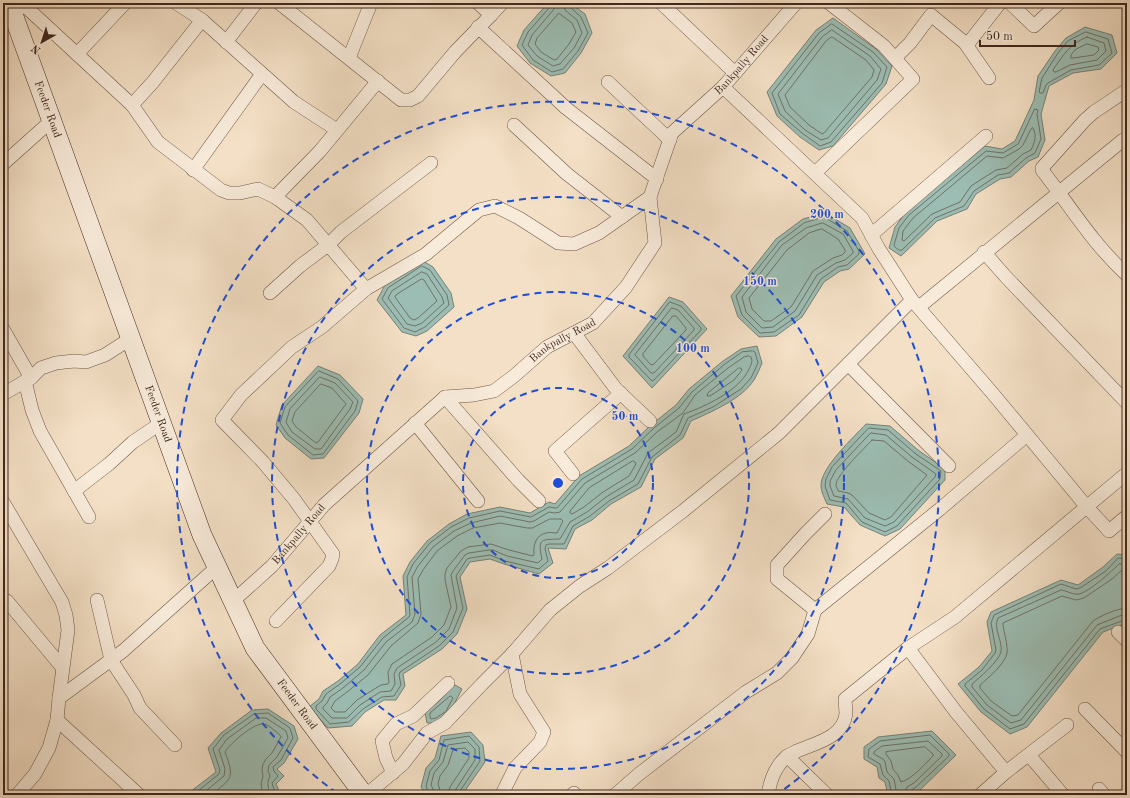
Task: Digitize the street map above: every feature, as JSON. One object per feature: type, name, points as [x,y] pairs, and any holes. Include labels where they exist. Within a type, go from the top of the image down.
[{"type":"street","points":[[77,54],[125,3]]},
{"type":"street","points":[[176,3],[202,20],[294,102],[337,130]]},
{"type":"street","points":[[226,42],[256,3]]},
{"type":"street","points":[[279,3],[401,100],[410,100],[418,96],[478,27],[502,3]]},
{"type":"street","points":[[349,58],[371,3]]},
{"type":"street","points":[[478,3],[491,15]]},
{"type":"street","points":[[661,3],[735,73]]},
{"type":"street","name":"Bankpally Road","points":[[233,601],[272,566],[324,505],[446,397],[474,395],[494,391],[514,376],[547,347],[593,323],[626,287],[655,243],[650,197],[672,133],[723,87],[796,3]]},
{"type":"street","points":[[814,173],[913,79],[884,46],[829,3]]},
{"type":"street","points":[[967,45],[1000,3]]},
{"type":"street","points":[[1010,3],[1034,26],[1058,3]]},
{"type":"street","points":[[8,8],[34,7],[77,54],[132,105],[158,142],[220,190],[229,193],[240,193],[258,189],[275,197],[307,220],[366,289]]},
{"type":"street","name":"Feeder Road","points":[[8,8],[51,121],[202,535],[255,648],[365,795]]},
{"type":"street","points":[[895,58],[910,43],[930,16],[967,45],[989,78]]},
{"type":"street","points":[[132,105],[153,82],[202,20]]},
{"type":"street","points":[[478,27],[566,108],[657,179]]},
{"type":"street","points":[[193,170],[262,74]]},
{"type":"street","points":[[275,197],[320,151],[378,81]]},
{"type":"street","points":[[608,82],[670,140]]},
{"type":"street","points":[[723,87],[862,218],[879,249],[915,303],[1086,506],[1109,531],[1127,516]]},
{"type":"street","points":[[1127,90],[1094,112],[1085,120],[1042,168],[1087,231],[1116,265],[1127,275]]},
{"type":"street","points":[[3,164],[51,121]]},
{"type":"street","points":[[514,125],[567,174],[622,217]]},
{"type":"street","points":[[872,235],[986,136]]},
{"type":"street","points":[[365,795],[403,764],[428,733],[445,723],[512,654],[550,610],[580,586],[608,568],[683,511],[779,433],[848,364],[915,303],[984,252],[1123,140],[1127,144]]},
{"type":"street","points":[[270,293],[300,266],[328,245],[341,232],[431,163]]},
{"type":"street","points":[[276,621],[329,566],[333,554],[294,499],[263,462],[222,420],[241,395],[292,347],[322,327],[366,289],[426,254],[479,210],[495,206],[519,218],[558,243],[574,244],[599,233],[650,197]]},
{"type":"street","points":[[984,252],[1127,403]]},
{"type":"street","points":[[3,329],[28,380],[32,410],[40,431],[89,517]]},
{"type":"street","points":[[574,333],[616,389],[650,421]]},
{"type":"street","points":[[3,394],[28,380],[41,368],[56,363],[74,361],[86,362],[105,355],[130,339]]},
{"type":"street","points":[[848,364],[949,466]]},
{"type":"street","points":[[573,474],[555,451],[621,393]]},
{"type":"street","points":[[446,397],[518,480],[539,501]]},
{"type":"street","points":[[415,423],[478,501]]},
{"type":"street","points":[[74,491],[109,464],[134,442],[161,424]]},
{"type":"street","points":[[615,795],[639,774],[746,692],[777,673],[792,658],[808,634],[815,610],[940,509],[1027,435]]},
{"type":"street","points":[[768,795],[775,772],[787,756],[830,738],[842,726],[846,714],[844,699],[908,648],[955,617],[1127,473]]},
{"type":"street","points":[[3,502],[62,602],[68,630],[62,667],[57,720],[49,748],[35,774],[17,795]]},
{"type":"street","points":[[815,610],[777,579],[777,565],[825,514]]},
{"type":"street","points":[[59,698],[123,651],[217,567]]},
{"type":"street","points":[[97,600],[111,660],[134,695],[140,708],[175,745]]},
{"type":"street","points":[[7,601],[62,667]]},
{"type":"street","points":[[908,648],[956,712],[1006,772]]},
{"type":"street","points":[[503,795],[503,792],[515,768],[540,742],[544,732],[520,694],[512,654]]},
{"type":"street","points":[[393,773],[386,758],[382,741],[396,724],[413,716],[448,683]]},
{"type":"street","points":[[1085,709],[1127,752]]},
{"type":"street","points":[[57,720],[139,795]]},
{"type":"street","points":[[988,793],[1006,772],[1067,724]]},
{"type":"street","points":[[1028,755],[1063,795]]},
{"type":"street","points":[[787,756],[827,795]]},
{"type":"water","points":[[548,3],[570,3],[585,14],[592,33],[581,53],[565,73],[551,76],[530,63],[517,46],[524,30]]},
{"type":"water","points":[[833,18],[876,49],[892,66],[886,84],[833,146],[819,150],[800,137],[777,116],[767,92],[816,30]]},
{"type":"water","points":[[1085,27],[1112,35],[1117,53],[1101,69],[1073,73],[1049,86],[1041,114],[1045,140],[1038,157],[1029,161],[1011,177],[1000,179],[976,194],[967,209],[937,221],[901,256],[889,248],[895,227],[906,212],[985,146],[1002,149],[1015,141],[1034,100],[1038,76],[1066,38]]},
{"type":"water","points":[[825,213],[850,228],[865,254],[849,269],[840,271],[824,282],[802,317],[776,336],[759,337],[738,317],[731,296],[776,239],[803,219]]},
{"type":"water","points":[[423,261],[433,267],[451,293],[454,307],[427,331],[416,336],[402,332],[377,300],[385,285]]},
{"type":"water","points":[[669,297],[683,302],[707,329],[652,388],[623,356]]},
{"type":"water","points":[[757,346],[762,363],[749,387],[726,404],[691,421],[683,438],[655,459],[641,487],[611,504],[592,520],[575,529],[566,549],[548,548],[553,563],[539,574],[490,559],[470,562],[460,577],[467,609],[457,634],[442,649],[403,674],[405,686],[396,700],[384,700],[365,712],[352,726],[328,728],[309,707],[319,699],[323,691],[338,681],[358,664],[380,635],[406,615],[403,576],[410,562],[427,541],[449,524],[467,514],[500,507],[530,513],[549,502],[555,504],[579,476],[629,446],[651,425],[676,405],[689,389],[723,361],[741,349]]},
{"type":"water","points":[[318,366],[340,375],[363,399],[359,413],[324,458],[311,459],[285,438],[276,425],[282,405]]},
{"type":"water","points":[[866,424],[890,426],[918,450],[945,469],[945,480],[900,529],[885,536],[860,525],[844,507],[827,504],[821,488],[822,479],[832,462]]},
{"type":"water","points":[[1117,554],[1127,555],[1127,623],[1103,632],[1027,727],[1010,734],[981,712],[958,684],[979,667],[992,651],[987,622],[991,612],[1061,580],[1078,585],[1103,567]]},
{"type":"water","points":[[455,685],[462,689],[449,714],[438,723],[427,723],[425,712],[437,703]]},
{"type":"water","points":[[268,709],[294,726],[298,739],[284,763],[277,769],[284,776],[276,784],[278,788],[278,795],[186,795],[216,772],[208,748],[221,733],[252,710]]},
{"type":"water","points":[[932,731],[956,755],[919,791],[910,795],[888,795],[885,782],[879,778],[877,767],[864,759],[864,747],[878,737]]},
{"type":"water","points":[[471,732],[483,745],[485,762],[462,795],[426,795],[421,787],[426,768],[435,758],[441,736]]}]
